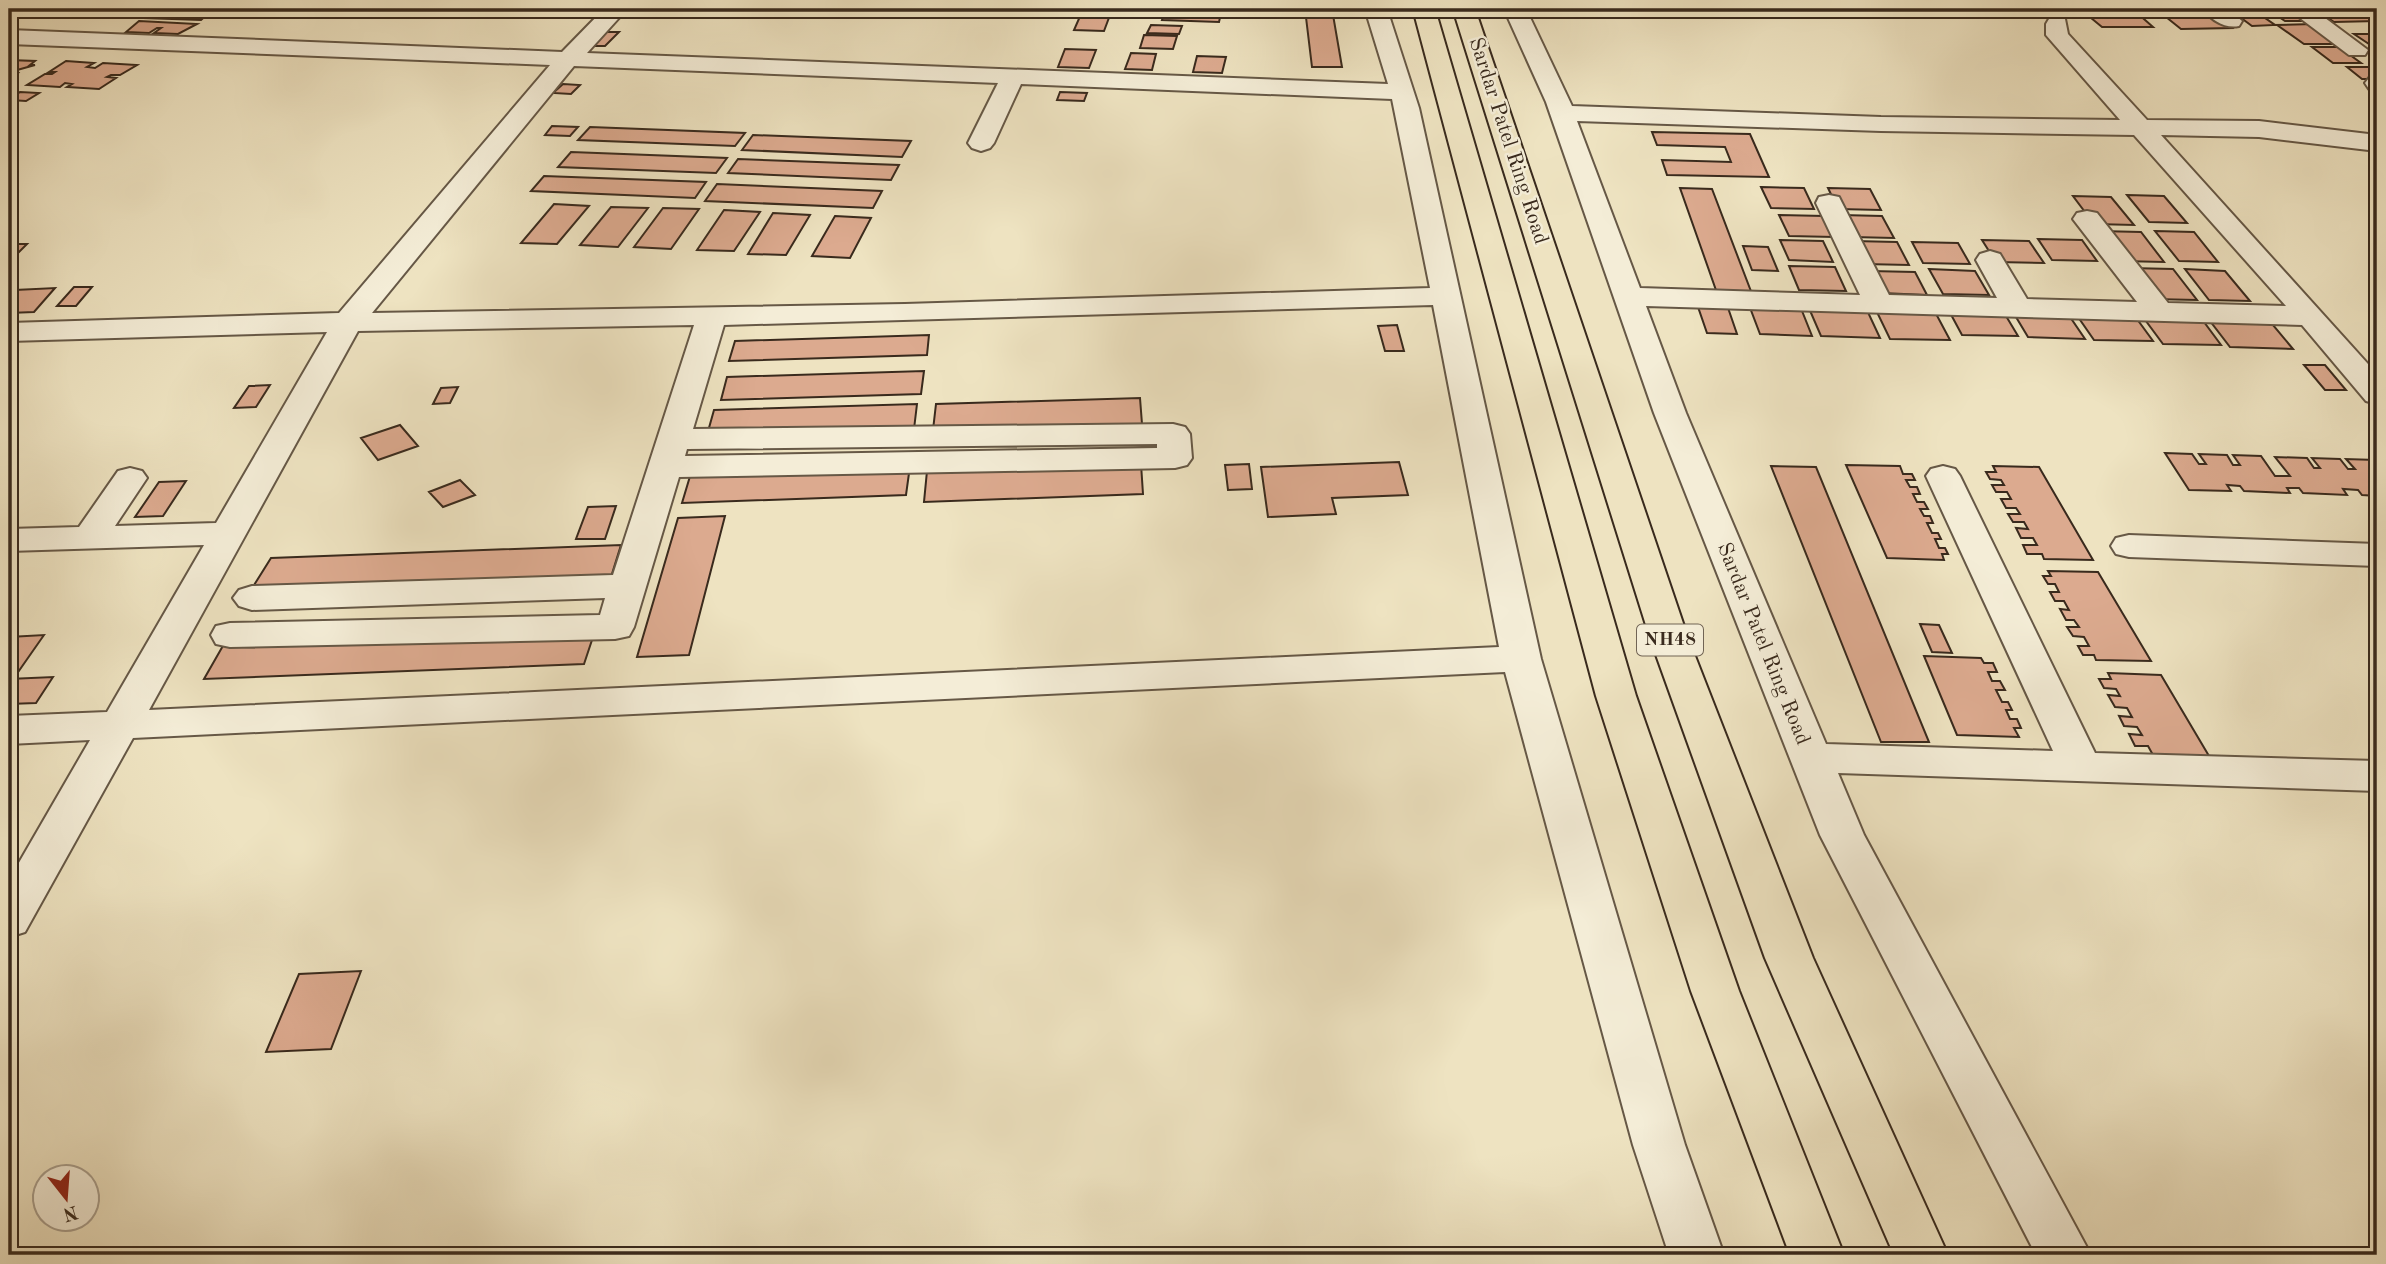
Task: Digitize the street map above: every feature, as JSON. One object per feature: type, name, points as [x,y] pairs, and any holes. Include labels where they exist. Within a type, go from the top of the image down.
[{"type":"highway","name":"Sardar Patel Ring Road","points":[[1424,9],[1616,696],[1715,991],[1817,1255]]},
{"type":"highway","name":"Sardar Patel Ring Road","points":[[1464,9],[1670,638],[1789,958],[1921,1255]]},
{"type":"street","points":[[9,920],[122,725],[348,322],[567,60],[615,9]]},
{"type":"street","points":[[1376,9],[1402,92],[1521,659],[1659,1145],[1697,1255]]},
{"type":"street","name":"Sardar Patel Ring Road","points":[[1514,9],[1562,113],[1670,412],[1842,835],[2064,1255]]},
{"type":"street","points":[[2300,9],[2357,50]]},
{"type":"street","points":[[2057,24],[2057,35],[2311,316],[2377,394]]},
{"type":"street","points":[[9,37],[1402,92]]},
{"type":"street","points":[[981,142],[1012,78]]},
{"type":"street","points":[[1562,113],[1868,124],[2259,129],[2377,144]]},
{"type":"street","points":[[1829,203],[1879,304]]},
{"type":"street","points":[[2087,219],[2159,312]]},
{"type":"street","points":[[1990,260],[2017,308]]},
{"type":"street","points":[[9,332],[1446,296]]},
{"type":"street","points":[[1628,298],[2311,316]]},
{"type":"street","points":[[230,635],[615,627],[712,316]]},
{"type":"street","points":[[1173,434],[1175,458],[669,453],[1173,434]]},
{"type":"street","points":[[1942,476],[2081,766]]},
{"type":"street","points":[[90,537],[130,478]]},
{"type":"street","points":[[9,540],[229,533]]},
{"type":"street","points":[[2129,546],[2377,555]]},
{"type":"street","points":[[252,597],[627,586]]},
{"type":"street","points":[[9,730],[1521,659]]},
{"type":"street","points":[[1809,758],[2377,776]]},
{"type":"building","points":[[161,9],[184,9],[177,13],[193,9],[212,10],[201,20],[143,18]]},
{"type":"building","points":[[1166,9],[1222,9],[1219,22],[1162,20]]},
{"type":"building","points":[[1305,9],[1332,9],[1342,67],[1312,67]]},
{"type":"building","points":[[2229,9],[2252,9],[2275,25],[2252,26]]},
{"type":"building","points":[[2267,9],[2294,9],[2311,21],[2285,21]]},
{"type":"building","points":[[2315,9],[2366,9],[2377,16],[2377,21],[2334,22]]},
{"type":"building","points":[[2136,12],[2153,27],[2102,27],[2085,13]]},
{"type":"building","points":[[2212,12],[2232,28],[2181,29],[2161,13]]},
{"type":"building","points":[[1081,14],[1110,15],[1104,31],[1074,30]]},
{"type":"building","points":[[139,21],[197,24],[178,34],[154,33],[161,28],[149,33],[126,32]]},
{"type":"building","points":[[2314,24],[2343,44],[2304,44],[2277,25]]},
{"type":"building","points":[[1151,25],[1182,26],[1179,34],[1147,33]]},
{"type":"building","points":[[606,32],[619,32],[605,46],[592,46]]},
{"type":"building","points":[[2354,34],[2377,34],[2377,44],[2369,44]]},
{"type":"building","points":[[1144,35],[1177,36],[1173,49],[1140,48]]},
{"type":"building","points":[[2312,47],[2339,47],[2361,63],[2333,63]]},
{"type":"building","points":[[1065,49],[1096,50],[1089,68],[1058,67]]},
{"type":"building","points":[[1131,53],[1156,54],[1152,70],[1125,69]]},
{"type":"building","points":[[1197,56],[1226,57],[1222,73],[1193,72]]},
{"type":"building","points":[[9,60],[35,61],[30,65],[35,65],[10,72],[18,73],[9,81]]},
{"type":"building","points":[[66,61],[94,63],[87,67],[95,68],[103,63],[137,65],[120,75],[107,77],[116,78],[99,89],[67,87],[72,84],[65,83],[60,87],[27,85],[45,74],[52,74],[55,72],[49,72]]},
{"type":"building","points":[[2347,67],[2377,67],[2377,79],[2362,79]]},
{"type":"building","points":[[563,84],[580,85],[571,94],[553,93]]},
{"type":"building","points":[[20,92],[39,93],[26,101],[9,100]]},
{"type":"building","points":[[1060,92],[1087,93],[1084,101],[1057,100]]},
{"type":"building","points":[[552,126],[578,127],[570,136],[545,135]]},
{"type":"building","points":[[590,127],[745,133],[735,146],[578,140]]},
{"type":"building","points":[[1652,132],[1750,134],[1769,177],[1667,175],[1662,160],[1731,162],[1725,147],[1657,145]]},
{"type":"building","points":[[753,135],[911,141],[902,157],[742,150]]},
{"type":"building","points":[[571,152],[727,158],[716,173],[558,167]]},
{"type":"building","points":[[738,159],[899,165],[891,180],[728,173]]},
{"type":"building","points":[[544,176],[706,182],[695,198],[531,191]]},
{"type":"building","points":[[717,184],[882,191],[873,208],[705,201]]},
{"type":"building","points":[[1761,187],[1804,188],[1814,209],[1771,208]]},
{"type":"building","points":[[1680,188],[1712,189],[1752,294],[1717,293]]},
{"type":"building","points":[[1828,188],[1870,189],[1881,210],[1838,209]]},
{"type":"building","points":[[2127,195],[2164,196],[2187,223],[2149,222]]},
{"type":"building","points":[[2073,196],[2111,197],[2134,225],[2094,224]]},
{"type":"building","points":[[554,204],[589,206],[557,244],[521,243]]},
{"type":"building","points":[[611,207],[648,208],[618,247],[580,245]]},
{"type":"building","points":[[663,208],[699,209],[671,249],[634,247]]},
{"type":"building","points":[[724,210],[760,212],[734,251],[697,250]]},
{"type":"building","points":[[773,213],[810,215],[786,255],[748,254]]},
{"type":"building","points":[[1779,215],[1824,216],[1834,237],[1789,236]]},
{"type":"building","points":[[1841,215],[1882,216],[1894,238],[1852,237]]},
{"type":"building","points":[[835,216],[871,218],[850,258],[812,256]]},
{"type":"building","points":[[2099,231],[2141,232],[2164,262],[2121,261]]},
{"type":"building","points":[[2155,231],[2194,232],[2218,262],[2179,261]]},
{"type":"building","points":[[2038,239],[2082,240],[2097,261],[2052,260]]},
{"type":"building","points":[[1780,240],[1823,241],[1833,262],[1789,260]]},
{"type":"building","points":[[1982,240],[2029,241],[2044,263],[1996,262]]},
{"type":"building","points":[[1853,241],[1897,242],[1909,265],[1864,264]]},
{"type":"building","points":[[1912,242],[1958,243],[1970,264],[1923,263]]},
{"type":"building","points":[[9,244],[27,244],[9,262]]},
{"type":"building","points":[[1743,246],[1768,247],[1778,271],[1752,270]]},
{"type":"building","points":[[1789,266],[1835,267],[1846,291],[1799,290]]},
{"type":"building","points":[[2129,268],[2173,269],[2197,300],[2152,299]]},
{"type":"building","points":[[1929,269],[1975,271],[1989,295],[1943,294]]},
{"type":"building","points":[[2185,269],[2225,271],[2250,301],[2209,300]]},
{"type":"building","points":[[1870,271],[1915,272],[1927,295],[1881,293]]},
{"type":"building","points":[[74,287],[92,287],[76,306],[57,306]]},
{"type":"building","points":[[55,288],[34,312],[9,313],[9,296],[15,290]]},
{"type":"building","points":[[1697,304],[1727,305],[1737,334],[1707,333]]},
{"type":"building","points":[[1749,305],[1800,306],[1812,336],[1760,334]]},
{"type":"building","points":[[1808,306],[1866,308],[1880,338],[1821,336]]},
{"type":"building","points":[[1875,308],[1934,310],[1950,340],[1890,339]]},
{"type":"building","points":[[1948,309],[2003,311],[2018,336],[1962,335]]},
{"type":"building","points":[[2013,312],[2068,314],[2085,339],[2028,337]]},
{"type":"building","points":[[2076,314],[2134,315],[2153,341],[2094,340]]},
{"type":"building","points":[[2143,317],[2201,318],[2221,345],[2163,344]]},
{"type":"building","points":[[2207,317],[2268,319],[2293,349],[2230,347]]},
{"type":"building","points":[[1397,325],[1404,351],[1385,351],[1378,326]]},
{"type":"building","points":[[929,335],[927,355],[729,361],[735,341]]},
{"type":"building","points":[[2304,365],[2325,365],[2346,390],[2325,390]]},
{"type":"building","points":[[924,371],[921,394],[721,400],[727,377]]},
{"type":"building","points":[[270,385],[256,407],[234,408],[249,386]]},
{"type":"building","points":[[458,387],[450,403],[433,404],[441,388]]},
{"type":"building","points":[[1140,398],[1142,424],[933,430],[936,404]]},
{"type":"building","points":[[917,404],[914,429],[707,435],[714,410]]},
{"type":"building","points":[[400,425],[418,446],[378,460],[361,438]]},
{"type":"building","points":[[2165,453],[2192,454],[2199,464],[2206,464],[2199,454],[2227,455],[2233,465],[2240,465],[2233,455],[2261,456],[2275,476],[2290,476],[2275,457],[2307,458],[2314,468],[2320,468],[2312,458],[2340,459],[2348,469],[2355,469],[2346,459],[2376,460],[2377,496],[2343,489],[2347,495],[2303,493],[2299,488],[2287,488],[2290,493],[2244,491],[2240,486],[2227,485],[2231,491],[2189,490]]},
{"type":"building","points":[[1399,462],[1408,495],[1332,498],[1336,514],[1268,517],[1261,467]]},
{"type":"building","points":[[1141,464],[1143,494],[924,502],[927,471]]},
{"type":"building","points":[[1249,464],[1252,489],[1228,490],[1225,465]]},
{"type":"building","points":[[1846,465],[1900,466],[1903,474],[1912,474],[1915,480],[1906,480],[1910,487],[1917,487],[1920,494],[1913,494],[1917,502],[1924,502],[1928,509],[1920,509],[1924,516],[1930,516],[1933,523],[1927,523],[1932,533],[1938,533],[1941,539],[1935,539],[1939,548],[1945,548],[1948,554],[1942,554],[1944,560],[1887,558]]},
{"type":"building","points":[[910,466],[906,495],[682,503],[691,473]]},
{"type":"building","points":[[1771,466],[1816,467],[1929,742],[1881,742]]},
{"type":"building","points":[[1993,466],[2039,467],[2093,560],[2044,559],[2042,554],[2027,554],[2023,545],[2037,545],[2033,538],[2021,538],[2016,528],[2028,529],[2024,522],[2013,522],[2008,514],[2020,514],[2016,508],[2006,508],[2001,499],[2011,499],[2007,492],[1996,492],[1992,485],[2004,485],[2001,480],[1990,479],[1986,472],[1996,472]]},
{"type":"building","points":[[460,480],[475,495],[443,507],[429,492]]},
{"type":"building","points":[[186,481],[163,516],[135,517],[159,482]]},
{"type":"building","points":[[616,506],[605,539],[576,539],[588,507]]},
{"type":"building","points":[[725,516],[689,655],[637,657],[678,518]]},
{"type":"building","points":[[621,545],[611,577],[251,590],[271,558]]},
{"type":"building","points":[[2048,571],[2098,572],[2151,661],[2096,660],[2094,655],[2083,655],[2078,646],[2089,646],[2084,637],[2073,636],[2067,627],[2079,627],[2074,620],[2066,620],[2060,609],[2069,610],[2064,601],[2055,601],[2050,592],[2059,592],[2055,584],[2048,584],[2043,576],[2051,576]]},
{"type":"building","points":[[1920,624],[1939,625],[1952,653],[1932,652]]},
{"type":"building","points":[[595,631],[584,664],[204,679],[224,644]]},
{"type":"building","points":[[44,635],[16,675],[9,675],[9,637]]},
{"type":"building","points":[[1924,656],[1981,658],[1984,663],[1993,663],[1997,672],[1988,672],[1992,681],[2000,681],[2005,690],[1996,690],[2002,702],[2008,702],[2012,710],[2006,710],[2010,719],[2017,719],[2021,728],[2014,728],[2019,737],[1957,735]]},
{"type":"building","points":[[2108,673],[2161,675],[2209,756],[2153,755],[2148,746],[2135,746],[2129,734],[2142,735],[2137,727],[2124,726],[2119,716],[2132,717],[2127,708],[2115,707],[2108,695],[2120,696],[2116,689],[2104,688],[2099,679],[2111,679]]},
{"type":"building","points":[[53,677],[36,703],[9,704],[9,679]]},
{"type":"building","points":[[361,971],[331,1049],[266,1052],[299,974]]}]
